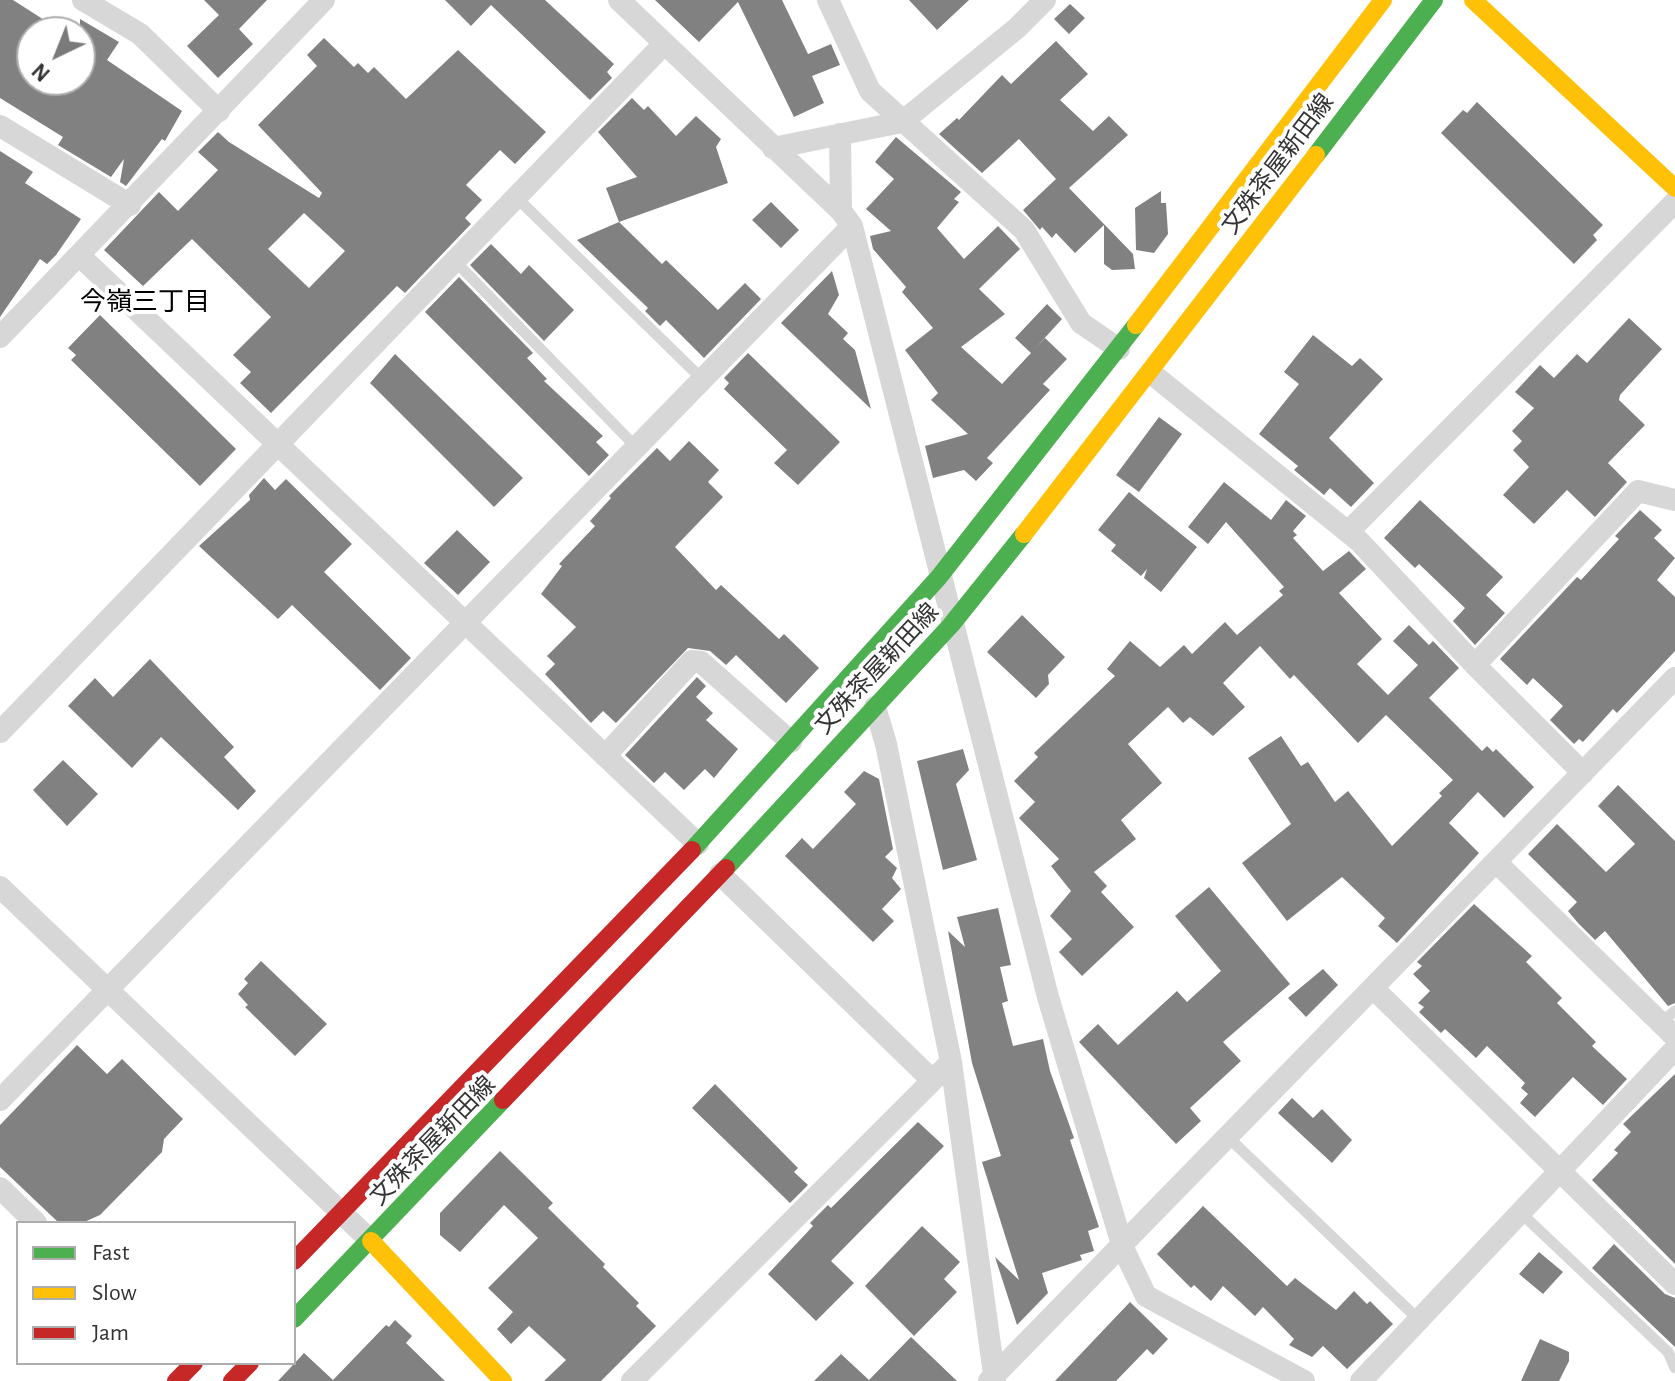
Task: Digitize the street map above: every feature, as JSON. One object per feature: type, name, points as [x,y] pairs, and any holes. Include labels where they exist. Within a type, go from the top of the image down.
[{"type":"main road","name":"文殊茶屋新田線","points":[[296,1259],[698,844],[939,577],[1119,349],[1383,0]]},
{"type":"main road","name":"文殊茶屋新田線","points":[[296,1317],[720,874],[951,625],[1151,373],[1434,0]]},
{"type":"main road","points":[[1473,0],[1671,178]]},
{"type":"main road","points":[[371,1241],[503,1381]]},
{"type":"main road","points":[[232,1381],[248,1365]]},
{"type":"street","points":[[83,0],[140,34],[219,111]]},
{"type":"street","points":[[0,337],[81,257],[324,0]]},
{"type":"street","points":[[619,0],[847,218]]},
{"type":"street","points":[[828,0],[870,91],[1024,230],[1081,323],[1119,349]]},
{"type":"street","points":[[773,148],[902,122],[1017,28],[1045,0]]},
{"type":"street","points":[[0,732],[276,442],[664,44]]},
{"type":"street","points":[[0,126],[130,205]]},
{"type":"street","points":[[840,134],[847,218],[1048,997],[1123,1248],[1146,1296],[1304,1381]]},
{"type":"street","points":[[1348,532],[1675,202]]},
{"type":"street","points":[[0,1100],[704,380],[847,218]]},
{"type":"street","points":[[81,257],[698,844]]},
{"type":"street","points":[[1151,373],[1348,532],[1583,773]]},
{"type":"street","points":[[1475,665],[1638,491],[1675,500]]},
{"type":"street","points":[[605,756],[692,661],[701,662],[791,742]]},
{"type":"street","points":[[993,1379],[1675,678]]},
{"type":"street","points":[[875,707],[886,744],[951,1062],[993,1379]]},
{"type":"street","points":[[1496,862],[1670,1024]]},
{"type":"street","points":[[720,874],[932,1080]]},
{"type":"street","points":[[0,887],[371,1241]]},
{"type":"street","points":[[1373,988],[1675,1284]]},
{"type":"street","points":[[1361,1381],[1675,1049]]},
{"type":"street","points":[[632,1381],[951,1062]]},
{"type":"street","points":[[0,1188],[34,1221]]},
{"type":"lane","points":[[515,196],[704,380]]},
{"type":"lane","points":[[454,260],[638,448]]},
{"type":"lane","points":[[1229,1138],[1419,1320]]},
{"type":"lane","points":[[1521,1213],[1672,1349],[1675,1368]]},
{"type":"building","points":[[0,0],[13,0],[38,16],[16,16],[16,96],[96,96],[96,28],[119,42],[107,60],[182,111],[165,141],[162,139],[126,186],[120,182],[124,159],[111,177],[58,145],[63,137],[0,98]]},
{"type":"building","points":[[204,0],[267,0],[239,29],[253,44],[218,78],[187,46],[219,15]]},
{"type":"building","points":[[445,0],[545,0],[614,64],[607,72],[612,78],[590,100],[491,5],[471,26]]},
{"type":"building","points":[[655,0],[782,0],[808,54],[831,44],[840,65],[812,76],[824,103],[794,117],[738,2],[699,42]]},
{"type":"building","points":[[909,0],[969,0],[937,30]]},
{"type":"building","points":[[1070,4],[1085,18],[1069,34],[1054,19]]},
{"type":"building","points":[[324,38],[354,67],[358,63],[368,73],[374,67],[406,99],[458,50],[546,132],[515,164],[500,150],[466,185],[482,200],[465,218],[471,224],[405,293],[397,286],[271,413],[240,383],[251,372],[233,355],[271,317],[192,239],[143,286],[104,250],[159,192],[178,211],[218,170],[198,152],[218,132],[319,198],[322,193],[258,125],[317,66],[307,55]],"holes":[[[304,213],[345,251],[309,288],[268,249]]]},
{"type":"building","points":[[1056,41],[1088,74],[1060,100],[1093,131],[1109,116],[1128,135],[1069,188],[1133,254],[1135,269],[1112,270],[1104,264],[1104,225],[1075,253],[1056,233],[1052,238],[1042,227],[1040,230],[1023,210],[1056,179],[1019,139],[982,173],[939,134],[957,118],[959,120],[1002,75],[1011,84]]},
{"type":"building","points":[[632,98],[644,110],[648,106],[676,136],[696,116],[721,139],[716,147],[728,183],[619,222],[606,188],[637,177],[598,132]]},
{"type":"building","points":[[1477,102],[1603,225],[1593,235],[1597,240],[1574,264],[1441,133],[1463,110],[1467,113]]},
{"type":"building","points":[[896,137],[961,192],[954,199],[959,202],[937,228],[964,259],[998,226],[1020,249],[979,289],[1005,314],[961,347],[1002,384],[1045,338],[1067,359],[1043,384],[1050,390],[987,458],[993,463],[976,481],[964,470],[933,478],[925,446],[968,434],[931,400],[938,393],[905,350],[933,328],[902,292],[906,287],[873,249],[870,236],[891,231],[866,209],[894,179],[875,162]]},
{"type":"building","points":[[0,151],[33,172],[25,183],[81,219],[47,264],[40,259],[0,317]]},
{"type":"building","points":[[1161,191],[1161,203],[1166,203],[1168,234],[1154,253],[1136,250],[1135,208]]},
{"type":"building","points":[[771,202],[799,230],[781,248],[752,220]]},
{"type":"building","points":[[619,222],[662,264],[666,260],[718,310],[745,283],[761,299],[704,358],[666,320],[660,326],[645,311],[648,308],[577,240]]},
{"type":"building","points":[[491,244],[521,274],[529,265],[574,310],[544,341],[470,265]]},
{"type":"building","points":[[832,271],[839,295],[828,314],[848,333],[843,339],[855,350],[871,409],[781,323]]},
{"type":"building","points":[[459,277],[533,353],[527,358],[547,379],[544,381],[603,436],[596,442],[609,455],[589,476],[425,312]]},
{"type":"building","points":[[1047,304],[1062,319],[1031,353],[1015,338]]},
{"type":"building","points":[[100,315],[236,449],[200,486],[71,360],[76,355],[68,348]]},
{"type":"building","points":[[1629,318],[1662,349],[1620,395],[1619,400],[1645,425],[1608,463],[1627,482],[1595,517],[1567,490],[1534,524],[1503,495],[1529,467],[1513,450],[1522,441],[1512,431],[1534,408],[1515,392],[1540,365],[1554,378],[1577,354],[1587,363]]},
{"type":"building","points":[[1313,335],[1352,366],[1360,358],[1383,379],[1329,438],[1374,483],[1351,507],[1330,488],[1324,495],[1294,470],[1298,466],[1259,434],[1299,384],[1284,372]]},
{"type":"building","points":[[748,353],[840,442],[798,485],[774,463],[787,450],[724,389],[729,383],[724,378]]},
{"type":"building","points":[[395,354],[523,478],[494,507],[370,383]]},
{"type":"building","points":[[1159,417],[1182,434],[1139,492],[1116,475]]},
{"type":"building","points":[[689,441],[719,470],[708,482],[723,497],[675,547],[716,590],[721,585],[779,639],[784,634],[819,668],[786,703],[736,655],[726,665],[710,651],[688,648],[616,723],[603,711],[591,723],[545,674],[555,664],[547,656],[576,627],[541,594],[562,566],[559,564],[595,526],[590,521],[611,498],[609,496],[657,448],[670,461]]},
{"type":"building","points":[[264,478],[275,490],[286,479],[352,544],[324,572],[411,658],[380,690],[292,605],[278,619],[199,546],[250,500],[249,495]]},
{"type":"building","points":[[1224,482],[1271,520],[1286,500],[1306,516],[1293,531],[1297,535],[1293,538],[1323,571],[1349,551],[1366,569],[1339,593],[1382,639],[1357,664],[1388,695],[1418,665],[1393,641],[1409,625],[1429,645],[1433,641],[1459,668],[1429,698],[1482,751],[1487,746],[1493,752],[1496,749],[1534,787],[1504,818],[1478,792],[1449,823],[1479,853],[1397,943],[1378,926],[1385,918],[1342,877],[1287,921],[1242,863],[1291,824],[1248,758],[1281,736],[1301,766],[1308,762],[1335,802],[1348,791],[1392,846],[1442,796],[1439,793],[1453,780],[1386,715],[1358,743],[1294,675],[1290,679],[1260,646],[1223,683],[1245,707],[1213,736],[1190,717],[1183,723],[1168,707],[1128,744],[1162,783],[1121,820],[1136,839],[1094,872],[1107,886],[1101,892],[1134,927],[1082,976],[1059,952],[1072,939],[1050,916],[1071,891],[1051,866],[1059,859],[1019,818],[1035,802],[1014,781],[1038,757],[1034,753],[1115,676],[1107,669],[1130,641],[1160,667],[1184,645],[1192,654],[1225,622],[1237,635],[1283,595],[1279,591],[1284,587],[1226,522],[1208,544],[1188,527]]},
{"type":"building","points":[[1129,492],[1197,547],[1161,592],[1144,578],[1147,569],[1141,576],[1111,551],[1116,545],[1098,530]]},
{"type":"building","points":[[1420,500],[1503,577],[1486,595],[1505,613],[1475,645],[1453,621],[1465,608],[1419,564],[1415,568],[1384,538]]},
{"type":"building","points":[[1640,510],[1662,530],[1654,538],[1675,558],[1657,580],[1675,597],[1675,651],[1617,713],[1613,709],[1583,742],[1579,739],[1574,744],[1550,720],[1563,706],[1533,678],[1527,685],[1500,659],[1577,577],[1581,580],[1619,539],[1615,536]]},
{"type":"building","points":[[457,530],[490,562],[458,595],[424,563]]},
{"type":"building","points":[[1022,615],[1065,657],[1048,675],[1049,684],[1036,698],[987,652]]},
{"type":"building","points":[[150,659],[234,747],[224,757],[256,791],[238,810],[161,737],[132,768],[68,706],[95,678],[113,697]]},
{"type":"building","points":[[697,677],[706,686],[696,697],[713,713],[706,720],[738,749],[714,778],[705,769],[684,790],[665,772],[654,783],[625,755]]},
{"type":"building","points":[[963,749],[969,770],[956,784],[977,860],[943,870],[917,761]]},
{"type":"building","points":[[63,760],[98,794],[67,826],[33,790]]},
{"type":"building","points":[[864,771],[879,779],[893,849],[885,857],[897,868],[892,878],[901,889],[882,909],[894,921],[873,942],[785,856],[802,838],[813,849],[856,804],[844,792]]},
{"type":"building","points":[[1618,785],[1675,841],[1675,1003],[1668,1006],[1605,931],[1595,940],[1578,923],[1568,911],[1577,902],[1528,854],[1557,824],[1606,872],[1635,844],[1598,806]]},
{"type":"building","points":[[1209,887],[1290,984],[1223,1042],[1241,1061],[1190,1108],[1201,1121],[1176,1144],[1079,1042],[1098,1024],[1118,1045],[1177,991],[1187,1002],[1221,971],[1175,916]]},
{"type":"building","points":[[1474,904],[1532,956],[1526,962],[1562,998],[1557,1003],[1596,1042],[1592,1046],[1627,1079],[1603,1105],[1573,1077],[1535,1117],[1520,1103],[1528,1094],[1521,1088],[1525,1083],[1487,1046],[1476,1058],[1445,1029],[1441,1033],[1419,1012],[1424,1007],[1418,1003],[1430,991],[1413,974],[1422,966],[1417,962]]},
{"type":"building","points":[[998,908],[1011,965],[1000,967],[1008,1001],[1002,1003],[1013,1046],[1043,1039],[1050,1071],[1074,1138],[1070,1140],[1099,1227],[1088,1231],[1094,1251],[1080,1255],[1082,1260],[1042,1273],[1048,1293],[1017,1325],[995,1257],[1019,1280],[982,1162],[1001,1156],[972,1063],[948,931],[965,947],[957,917]]},
{"type":"building","points":[[261,961],[327,1024],[295,1056],[245,1007],[248,1005],[238,994],[248,983],[244,979]]},
{"type":"building","points":[[1323,969],[1338,985],[1306,1017],[1288,998]]},
{"type":"building","points":[[77,1045],[107,1074],[122,1059],[183,1119],[164,1139],[162,1152],[100,1215],[86,1221],[57,1221],[0,1167],[0,1125]]},
{"type":"building","points":[[1675,1074],[1675,1264],[1592,1180],[1618,1153],[1614,1150],[1631,1132],[1623,1124]]},
{"type":"building","points":[[715,1084],[798,1168],[794,1172],[808,1185],[790,1203],[692,1108]]},
{"type":"building","points":[[1292,1098],[1313,1118],[1322,1109],[1352,1140],[1332,1163],[1278,1113]]},
{"type":"building","points":[[918,1122],[944,1146],[831,1261],[854,1283],[816,1321],[768,1274],[813,1226],[810,1223],[828,1205],[831,1208]]},
{"type":"building","points":[[500,1151],[553,1203],[548,1208],[605,1264],[603,1267],[639,1303],[636,1306],[656,1326],[601,1381],[544,1381],[566,1360],[529,1326],[511,1344],[497,1329],[513,1312],[488,1288],[538,1238],[504,1205],[460,1252],[440,1235],[440,1213]]},
{"type":"building","points":[[1203,1206],[1287,1286],[1295,1278],[1336,1310],[1354,1291],[1367,1304],[1370,1301],[1393,1324],[1347,1369],[1323,1346],[1312,1357],[1289,1345],[1294,1339],[1263,1307],[1255,1316],[1223,1286],[1211,1301],[1194,1285],[1191,1288],[1157,1254]]},
{"type":"building","points":[[922,1226],[960,1262],[944,1279],[957,1292],[914,1336],[865,1286]]},
{"type":"building","points":[[1614,1244],[1665,1294],[1675,1298],[1675,1347],[1592,1268]]},
{"type":"building","points":[[1539,1252],[1563,1272],[1543,1294],[1519,1274]]},
{"type":"building","points":[[1130,1302],[1168,1339],[1153,1355],[1147,1349],[1116,1381],[1055,1381]]},
{"type":"building","points":[[395,1320],[412,1336],[406,1343],[445,1381],[278,1381],[304,1353],[333,1380],[386,1325],[389,1327]]},
{"type":"building","points":[[911,1337],[957,1381],[814,1381],[841,1354],[869,1380]]},
{"type":"building","points":[[1540,1339],[1569,1352],[1569,1361],[1559,1381],[1521,1381]]},
{"type":"traffic: fast","points":[[1316,155],[1434,0]]},
{"type":"traffic: fast","points":[[692,850],[939,577],[1136,325]]},
{"type":"traffic: fast","points":[[726,868],[951,625],[1024,534]]},
{"type":"traffic: fast","points":[[296,1317],[503,1100]]},
{"type":"traffic: slow","points":[[1136,325],[1383,0]]},
{"type":"traffic: slow","points":[[1473,0],[1675,188]]},
{"type":"traffic: slow","points":[[1024,534],[1316,155]]},
{"type":"traffic: slow","points":[[371,1241],[503,1381]]},
{"type":"traffic: jam","points":[[296,1259],[692,850]]},
{"type":"traffic: jam","points":[[503,1100],[726,868]]},
{"type":"traffic: jam","points":[[176,1381],[192,1365]]},
{"type":"traffic: jam","points":[[232,1381],[248,1365]]},
{"type":"district","name":"今嶺三丁目","points":[[145,302]]}]
